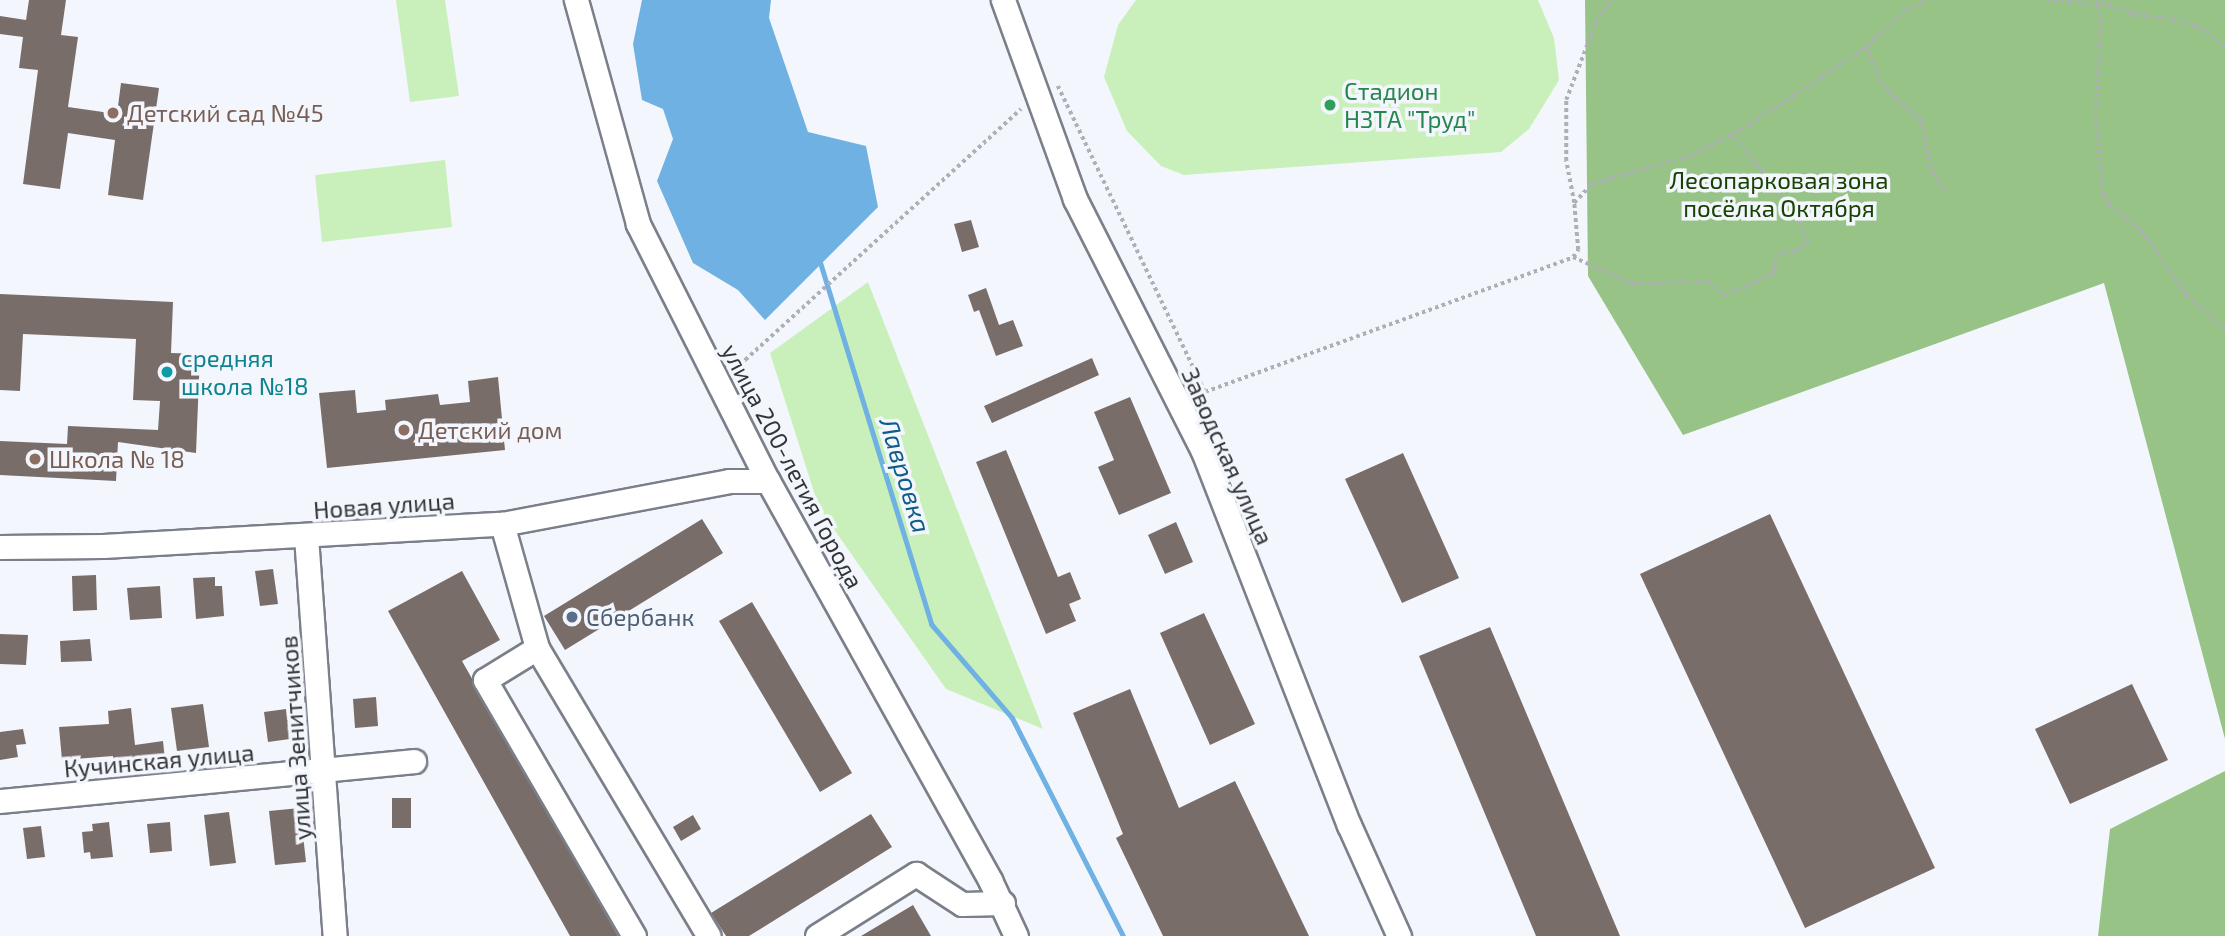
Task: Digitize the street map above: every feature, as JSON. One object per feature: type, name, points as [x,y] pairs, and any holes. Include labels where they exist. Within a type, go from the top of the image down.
[{"type":"street","name":"улица 200-летия Города","points":[[576,0],[638,225],[768,481],[1003,903],[1016,936]]},
{"type":"street","name":"Заводская улица","points":[[1003,0],[1075,200],[1203,451],[1349,825],[1399,936]]},
{"type":"street","name":"Новая улица","points":[[0,547],[306,536],[502,524],[729,481],[768,481]]},
{"type":"street","points":[[502,524],[537,648],[709,936]]},
{"type":"street","name":"улица Зенитчиков","points":[[306,536],[335,936]]},
{"type":"street","points":[[537,648],[485,680],[634,936]]},
{"type":"street","name":"Кучинская улица","points":[[0,801],[414,761]]},
{"type":"street","points":[[817,936],[916,874],[962,904],[1003,903]]},
{"type":"path","points":[[714,375],[745,360],[1055,81],[1205,392],[1573,257],[1578,250],[1574,203],[1566,161],[1566,100],[1596,22],[1612,0]]},
{"type":"path","points":[[1574,203],[1592,184],[1691,156],[1732,134],[1866,47],[1902,13],[1928,0]]},
{"type":"path","points":[[2047,0],[2096,2],[2179,20],[2207,31],[2225,48]]},
{"type":"path","points":[[2096,2],[2101,23],[2096,115],[2103,194],[2109,205],[2141,230],[2187,295],[2225,330]]},
{"type":"path","points":[[1866,47],[1883,86],[1922,122],[1930,166],[1945,192]]},
{"type":"path","points":[[1573,257],[1633,285],[1709,281],[1724,296],[1773,274],[1777,253],[1796,251],[1808,243],[1797,219],[1785,216],[1785,200],[1732,134]]},
{"type":"green space","points":[[396,0],[445,0],[459,96],[410,102]]},
{"type":"green space","name":"Стадион НЗТА \"Труд\"","points":[[1136,0],[1538,0],[1554,38],[1559,80],[1529,129],[1501,152],[1184,175],[1161,166],[1127,131],[1104,77],[1118,25]]},
{"type":"green space","name":"Лесопарковая зона посёлка Октября","points":[[1585,0],[2225,0],[2225,739],[2104,283],[1683,435],[1588,276]]},
{"type":"green space","points":[[445,160],[452,227],[322,242],[315,175]]},
{"type":"green space","points":[[868,282],[1043,729],[946,689],[819,508],[770,353]]},
{"type":"green space","points":[[2225,771],[2225,936],[2098,936],[2110,829]]},
{"type":"water","points":[[642,0],[771,0],[769,18],[808,132],[866,146],[878,207],[765,320],[738,290],[693,263],[657,181],[673,139],[663,109],[642,100],[633,44]]},
{"type":"building","points":[[29,0],[66,0],[61,35],[78,37],[68,107],[117,114],[121,83],[159,88],[143,200],[108,195],[115,140],[68,133],[60,189],[23,184],[38,70],[19,68],[23,37],[0,34],[0,16],[26,20]]},
{"type":"building","points":[[971,220],[979,247],[962,252],[954,224]]},
{"type":"building","points":[[986,288],[999,325],[1013,320],[1023,346],[996,356],[979,310],[974,312],[968,295]]},
{"type":"building","name":"средняя школа №18","points":[[0,294],[173,302],[171,353],[200,354],[196,453],[118,442],[116,481],[0,475],[0,441],[67,444],[68,426],[158,430],[160,401],[133,400],[136,339],[23,334],[20,391],[0,390]]},
{"type":"building","points":[[1092,358],[1099,375],[992,423],[984,406]]},
{"type":"building","points":[[498,377],[505,450],[327,468],[319,393],[355,390],[357,413],[386,410],[385,400],[438,394],[440,405],[470,402],[468,381]]},
{"type":"building","points":[[1130,397],[1171,493],[1119,515],[1098,467],[1114,460],[1094,412]]},
{"type":"building","points":[[1006,450],[1058,577],[1070,572],[1081,599],[1069,604],[1076,621],[1046,634],[976,462]]},
{"type":"building","points":[[1403,453],[1459,578],[1402,603],[1345,479]]},
{"type":"building","points":[[1770,514],[1935,868],[1805,928],[1640,574]]},
{"type":"building","points":[[702,519],[723,553],[565,650],[544,616]]},
{"type":"building","points":[[1176,522],[1193,562],[1165,574],[1148,535]]},
{"type":"building","points":[[273,569],[278,604],[260,606],[255,571]]},
{"type":"building","points":[[462,571],[500,640],[462,661],[618,936],[570,936],[388,611]]},
{"type":"building","points":[[96,575],[97,610],[73,611],[72,576]]},
{"type":"building","points":[[215,577],[215,586],[222,586],[224,616],[196,619],[193,578]]},
{"type":"building","points":[[160,586],[162,618],[130,620],[127,588]]},
{"type":"building","points":[[752,602],[852,773],[820,792],[719,621]]},
{"type":"building","points":[[1204,613],[1255,724],[1210,745],[1160,633]]},
{"type":"building","points":[[1490,627],[1620,936],[1536,936],[1419,656]]},
{"type":"building","points":[[0,634],[28,635],[26,665],[0,664]]},
{"type":"building","points":[[90,639],[92,661],[61,662],[60,641]]},
{"type":"building","points":[[2132,684],[2168,760],[2070,804],[2035,729]]},
{"type":"building","points":[[1130,689],[1179,808],[1235,781],[1309,936],[1163,936],[1116,838],[1123,834],[1073,713]]},
{"type":"building","points":[[376,697],[378,726],[355,728],[353,699]]},
{"type":"building","points":[[203,704],[209,747],[177,751],[171,708]]},
{"type":"building","points":[[131,708],[135,745],[163,741],[165,760],[113,765],[113,756],[62,760],[59,727],[109,724],[108,711]]},
{"type":"building","points":[[286,709],[290,739],[268,742],[264,712]]},
{"type":"building","points":[[23,729],[26,744],[16,745],[18,757],[0,760],[0,732]]},
{"type":"building","points":[[392,798],[411,798],[411,828],[392,828]]},
{"type":"building","points":[[300,808],[306,862],[275,865],[269,811]]},
{"type":"building","points":[[229,812],[236,863],[210,866],[204,815]]},
{"type":"building","points":[[871,814],[892,847],[749,936],[726,936],[711,913]]},
{"type":"building","points":[[693,815],[701,829],[681,841],[673,827]]},
{"type":"building","points":[[109,822],[113,857],[91,859],[90,852],[84,853],[82,832],[93,831],[92,824]]},
{"type":"building","points":[[170,822],[172,851],[150,853],[147,824]]},
{"type":"building","points":[[41,826],[45,857],[27,859],[23,828]]},
{"type":"building","points":[[913,905],[931,936],[861,936]]},
{"type":"waterway","name":"Лавровка","points":[[819,259],[931,624],[1012,718],[1123,936]]},
{"type":"place","name":"Стадион НЗТА \"Труд\"","points":[[1330,105]]},
{"type":"place","name":"Детский сад №45","points":[[113,113]]},
{"type":"place","name":"средняя школа №18","points":[[167,372]]},
{"type":"place","name":"Детский дом","points":[[404,430]]},
{"type":"place","name":"Школа № 18","points":[[35,459]]},
{"type":"place","name":"Сбербанк","points":[[572,617]]}]
